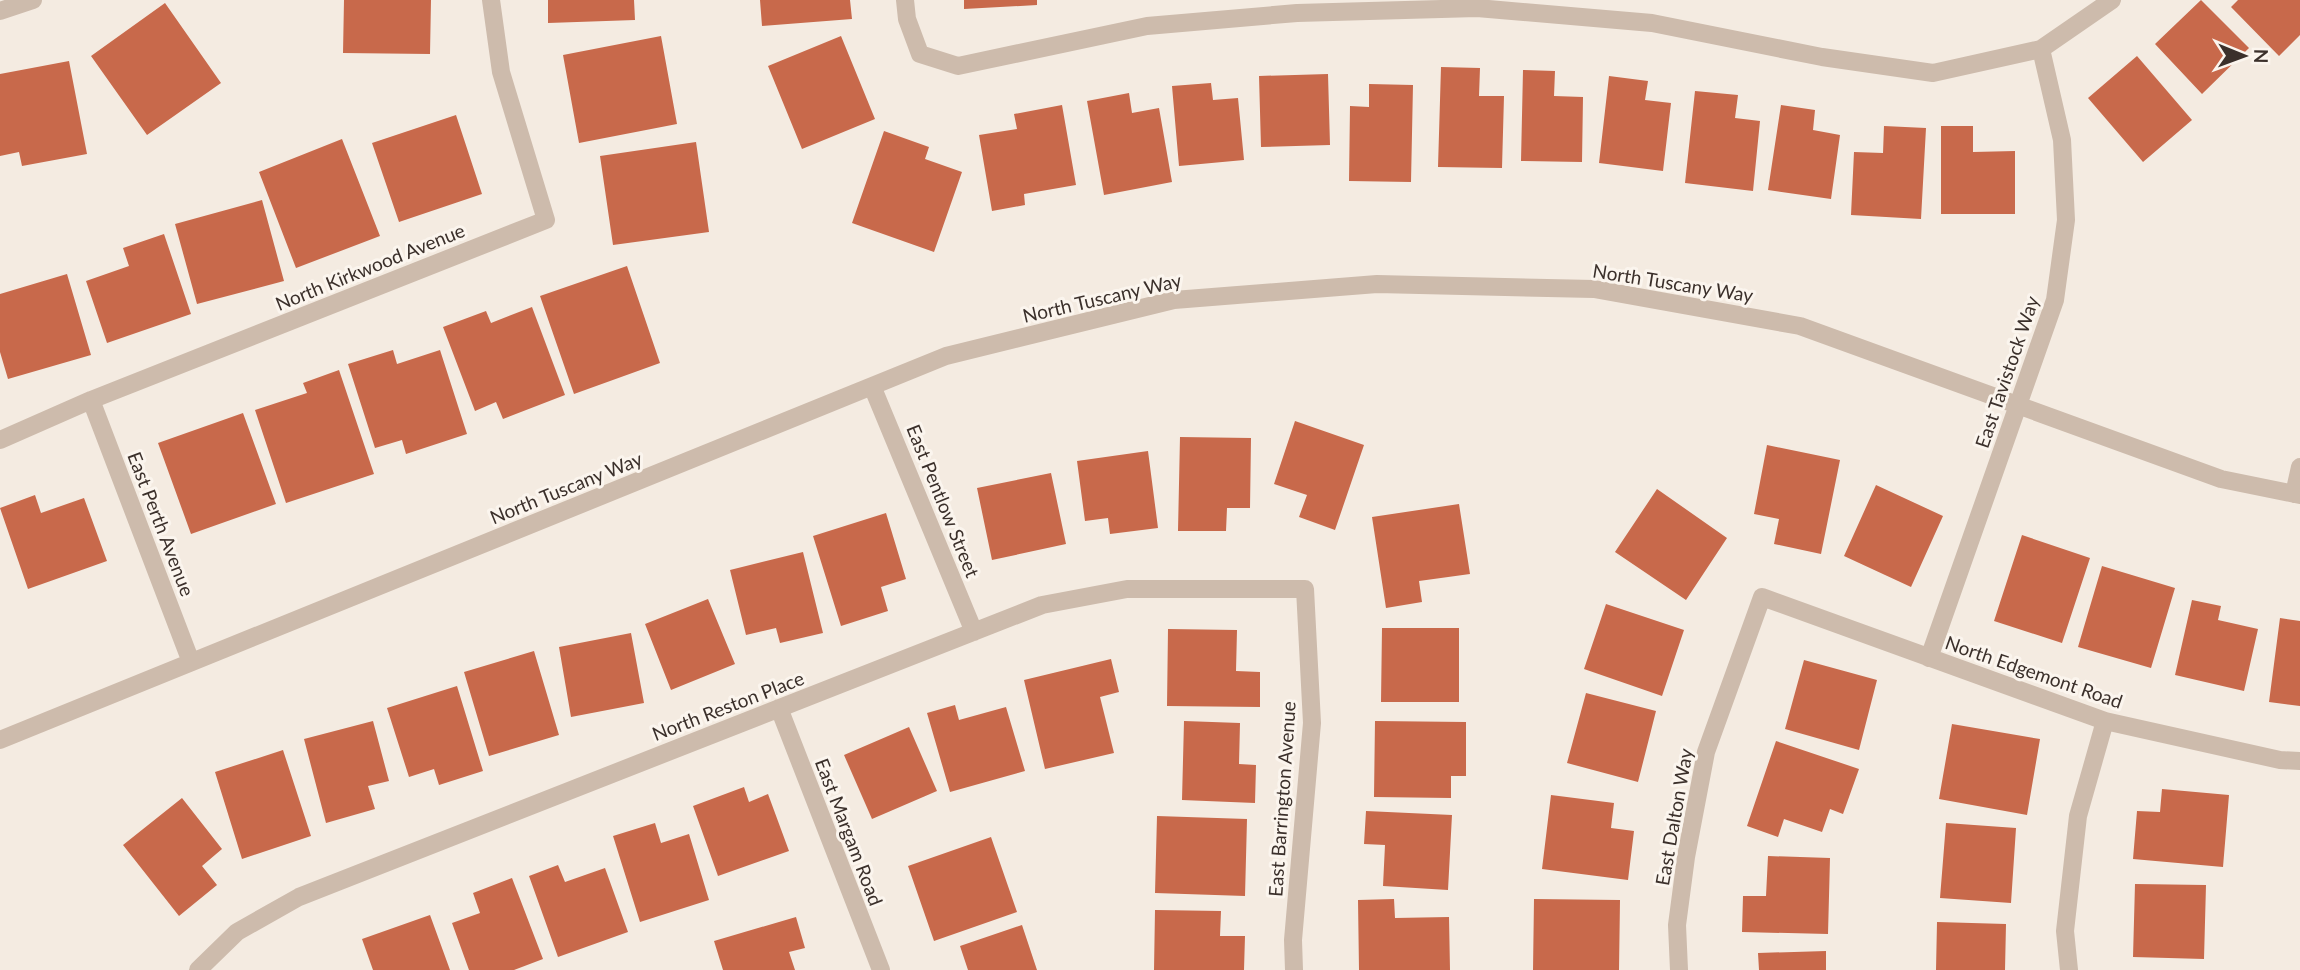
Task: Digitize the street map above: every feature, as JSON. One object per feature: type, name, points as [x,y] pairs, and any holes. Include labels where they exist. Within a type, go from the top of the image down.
[{"type":"street","points":[[0,11],[33,0]]},
{"type":"street","name":"North Kirkwood Avenue","points":[[0,440],[91,400],[546,219],[501,72],[491,0]]},
{"type":"street","points":[[905,0],[907,19],[920,54],[958,66],[1147,26],[1297,7],[1477,9],[1652,23],[1822,57],[1933,73],[2040,49],[2112,0]]},
{"type":"street","name":"East Tavistock Way","points":[[1929,658],[2055,300],[2066,220],[2062,140],[2040,49]]},
{"type":"street","name":"North Tuscany Way","points":[[0,740],[946,356],[1174,300],[1391,284],[1594,289],[1800,326],[2221,479],[2297,494]]},
{"type":"street","name":"East Pentlow Street","points":[[872,386],[974,632]]},
{"type":"street","name":"East Perth Avenue","points":[[91,400],[191,662]]},
{"type":"street","points":[[2297,494],[2300,467]]},
{"type":"street","name":"North Reston Place","points":[[198,970],[237,932],[299,897],[1042,605],[1127,589],[1305,589]]},
{"type":"street","name":"East Barrington Avenue","points":[[1294,970],[1293,940],[1312,723],[1305,589]]},
{"type":"street","name":"North Edgemont Road","points":[[1762,597],[2105,721],[2280,760],[2300,761]]},
{"type":"street","name":"East Dalton Way","points":[[1679,970],[1679,911],[1686,857],[1706,752],[1762,597]]},
{"type":"street","name":"East Margam Road","points":[[779,708],[881,970]]},
{"type":"street","points":[[2069,970],[2065,931],[2078,816],[2105,721]]},
{"type":"building","points":[[344,0],[431,0],[430,54],[343,53]]},
{"type":"building","points":[[548,0],[634,0],[635,20],[548,23]]},
{"type":"building","points":[[760,0],[850,0],[852,19],[762,26]]},
{"type":"building","points":[[964,0],[1037,0],[1037,5],[964,9]]},
{"type":"building","points":[[2201,0],[2249,48],[2202,94],[2155,44]]},
{"type":"building","points":[[2238,0],[2300,0],[2300,35],[2279,56],[2231,7]]},
{"type":"building","points":[[165,3],[221,83],[147,135],[91,56]]},
{"type":"building","points":[[661,36],[677,124],[579,143],[563,55]]},
{"type":"building","points":[[841,36],[875,119],[802,149],[768,66]]},
{"type":"building","points":[[2137,56],[2192,120],[2143,162],[2088,98]]},
{"type":"building","points":[[69,61],[87,154],[22,166],[19,152],[0,156],[0,74]]},
{"type":"building","points":[[1441,67],[1480,68],[1479,96],[1504,96],[1502,168],[1438,167]]},
{"type":"building","points":[[1523,70],[1555,71],[1554,96],[1583,97],[1582,162],[1521,161]]},
{"type":"building","points":[[1328,74],[1330,145],[1261,147],[1259,76]]},
{"type":"building","points":[[1609,76],[1648,81],[1645,100],[1671,103],[1663,171],[1599,163]]},
{"type":"building","points":[[1211,83],[1213,100],[1238,98],[1244,160],[1179,166],[1172,86]]},
{"type":"building","points":[[1369,84],[1413,85],[1411,182],[1349,181],[1350,106],[1369,107]]},
{"type":"building","points":[[1695,91],[1738,95],[1735,118],[1760,121],[1753,191],[1685,183]]},
{"type":"building","points":[[1129,93],[1132,113],[1159,108],[1172,182],[1104,195],[1087,101]]},
{"type":"building","points":[[1062,105],[1076,185],[1024,194],[1025,205],[992,211],[979,135],[1017,129],[1014,114]]},
{"type":"building","points":[[1781,105],[1815,110],[1813,130],[1840,135],[1831,199],[1768,190]]},
{"type":"building","points":[[456,115],[482,194],[399,222],[372,143]]},
{"type":"building","points":[[1884,126],[1926,128],[1921,219],[1851,215],[1854,152],[1883,153]]},
{"type":"building","points":[[1941,126],[1973,126],[1973,152],[2015,151],[2015,214],[1941,214]]},
{"type":"building","points":[[884,131],[929,147],[925,159],[962,172],[934,252],[852,223]]},
{"type":"building","points":[[342,139],[380,236],[296,268],[259,172]]},
{"type":"building","points":[[696,142],[709,232],[613,245],[600,156]]},
{"type":"building","points":[[262,200],[284,281],[197,304],[175,224]]},
{"type":"building","points":[[164,234],[191,314],[107,343],[86,281],[129,266],[123,248]]},
{"type":"building","points":[[627,266],[660,363],[574,394],[540,296]]},
{"type":"building","points":[[67,274],[91,355],[8,379],[0,352],[0,294]]},
{"type":"building","points":[[532,307],[565,395],[503,419],[496,402],[475,411],[443,327],[486,311],[491,323]]},
{"type":"building","points":[[393,350],[397,364],[440,350],[467,434],[406,454],[402,440],[375,448],[348,364]]},
{"type":"building","points":[[339,370],[374,474],[286,503],[255,410],[307,393],[303,383]]},
{"type":"building","points":[[243,413],[276,504],[191,534],[158,443]]},
{"type":"building","points":[[1295,421],[1364,445],[1335,530],[1299,517],[1307,495],[1274,484]]},
{"type":"building","points":[[1180,437],[1251,438],[1250,508],[1227,508],[1226,531],[1178,531]]},
{"type":"building","points":[[1767,445],[1840,460],[1821,554],[1774,544],[1779,519],[1754,514]]},
{"type":"building","points":[[1148,451],[1158,528],[1110,534],[1108,518],[1085,521],[1077,461]]},
{"type":"building","points":[[1051,473],[1066,544],[992,560],[977,488]]},
{"type":"building","points":[[1876,485],[1943,516],[1911,587],[1844,556]]},
{"type":"building","points":[[1657,489],[1727,538],[1686,600],[1615,552]]},
{"type":"building","points":[[35,495],[41,513],[84,498],[107,561],[28,589],[0,508]]},
{"type":"building","points":[[1459,504],[1470,574],[1419,581],[1422,602],[1386,608],[1372,517]]},
{"type":"building","points":[[886,513],[906,579],[881,587],[888,611],[841,626],[813,536]]},
{"type":"building","points":[[2022,535],[2090,558],[2062,643],[1994,621]]},
{"type":"building","points":[[803,552],[823,633],[780,643],[776,628],[746,635],[730,570]]},
{"type":"building","points":[[2102,566],[2175,588],[2151,668],[2078,647]]},
{"type":"building","points":[[708,599],[735,664],[671,690],[645,624]]},
{"type":"building","points":[[2192,600],[2221,606],[2218,620],[2258,629],[2244,691],[2175,675]]},
{"type":"building","points":[[1606,604],[1684,630],[1662,696],[1584,669]]},
{"type":"building","points":[[2280,618],[2300,621],[2300,706],[2269,702]]},
{"type":"building","points":[[1382,628],[1459,628],[1459,702],[1381,702]]},
{"type":"building","points":[[1168,629],[1237,630],[1236,671],[1260,672],[1260,707],[1167,706]]},
{"type":"building","points":[[631,633],[644,703],[571,717],[559,647]]},
{"type":"building","points":[[534,651],[559,735],[489,756],[464,672]]},
{"type":"building","points":[[1111,659],[1119,692],[1100,697],[1114,753],[1045,769],[1024,680]]},
{"type":"building","points":[[1804,660],[1877,680],[1859,750],[1785,729]]},
{"type":"building","points":[[457,686],[483,771],[439,785],[434,769],[409,777],[387,708]]},
{"type":"building","points":[[1586,693],[1656,711],[1638,782],[1567,763]]},
{"type":"building","points":[[955,705],[959,720],[1006,707],[1025,771],[950,792],[927,713]]},
{"type":"building","points":[[373,721],[389,781],[368,786],[375,809],[326,823],[304,739]]},
{"type":"building","points":[[1184,721],[1240,723],[1239,764],[1256,765],[1255,803],[1182,800]]},
{"type":"building","points":[[1375,721],[1466,722],[1466,776],[1451,776],[1451,798],[1374,797]]},
{"type":"building","points":[[1952,724],[2040,739],[2027,815],[1939,799]]},
{"type":"building","points":[[909,727],[937,791],[872,819],[844,755]]},
{"type":"building","points":[[1776,741],[1859,769],[1843,814],[1830,809],[1822,832],[1784,819],[1778,837],[1747,826]]},
{"type":"building","points":[[283,750],[311,836],[242,859],[215,772]]},
{"type":"building","points":[[744,787],[749,802],[768,794],[789,851],[718,876],[693,806]]},
{"type":"building","points":[[2162,789],[2229,795],[2223,867],[2133,859],[2137,811],[2160,812]]},
{"type":"building","points":[[1551,795],[1614,803],[1611,828],[1634,831],[1628,880],[1542,869]]},
{"type":"building","points":[[182,798],[222,849],[202,866],[217,885],[179,916],[123,845]]},
{"type":"building","points":[[1366,811],[1452,815],[1448,890],[1383,886],[1385,845],[1364,844]]},
{"type":"building","points":[[1157,816],[1247,819],[1245,896],[1155,893]]},
{"type":"building","points":[[655,823],[661,843],[689,834],[709,900],[640,922],[613,836]]},
{"type":"building","points":[[1946,823],[2016,828],[2011,903],[1940,898]]},
{"type":"building","points":[[991,837],[1017,912],[934,941],[908,866]]},
{"type":"building","points":[[1768,856],[1830,858],[1828,934],[1742,932],[1743,896],[1766,896]]},
{"type":"building","points":[[558,865],[565,882],[605,868],[628,932],[558,957],[529,876]]},
{"type":"building","points":[[512,878],[543,959],[514,970],[469,970],[452,923],[480,913],[473,893]]},
{"type":"building","points":[[2135,884],[2206,885],[2204,959],[2133,957]]},
{"type":"building","points":[[1394,899],[1395,918],[1449,917],[1450,970],[1359,970],[1358,900]]},
{"type":"building","points":[[1534,899],[1620,900],[1619,970],[1533,970]]},
{"type":"building","points":[[1155,910],[1221,911],[1220,936],[1245,936],[1244,970],[1154,970]]},
{"type":"building","points":[[430,915],[450,970],[373,970],[362,939]]},
{"type":"building","points":[[796,917],[805,948],[789,952],[795,970],[723,970],[714,941]]},
{"type":"building","points":[[1937,922],[2006,924],[2005,970],[1936,970]]},
{"type":"building","points":[[1022,925],[1037,970],[968,970],[960,946]]},
{"type":"building","points":[[1826,951],[1826,970],[1759,970],[1758,953]]}]
